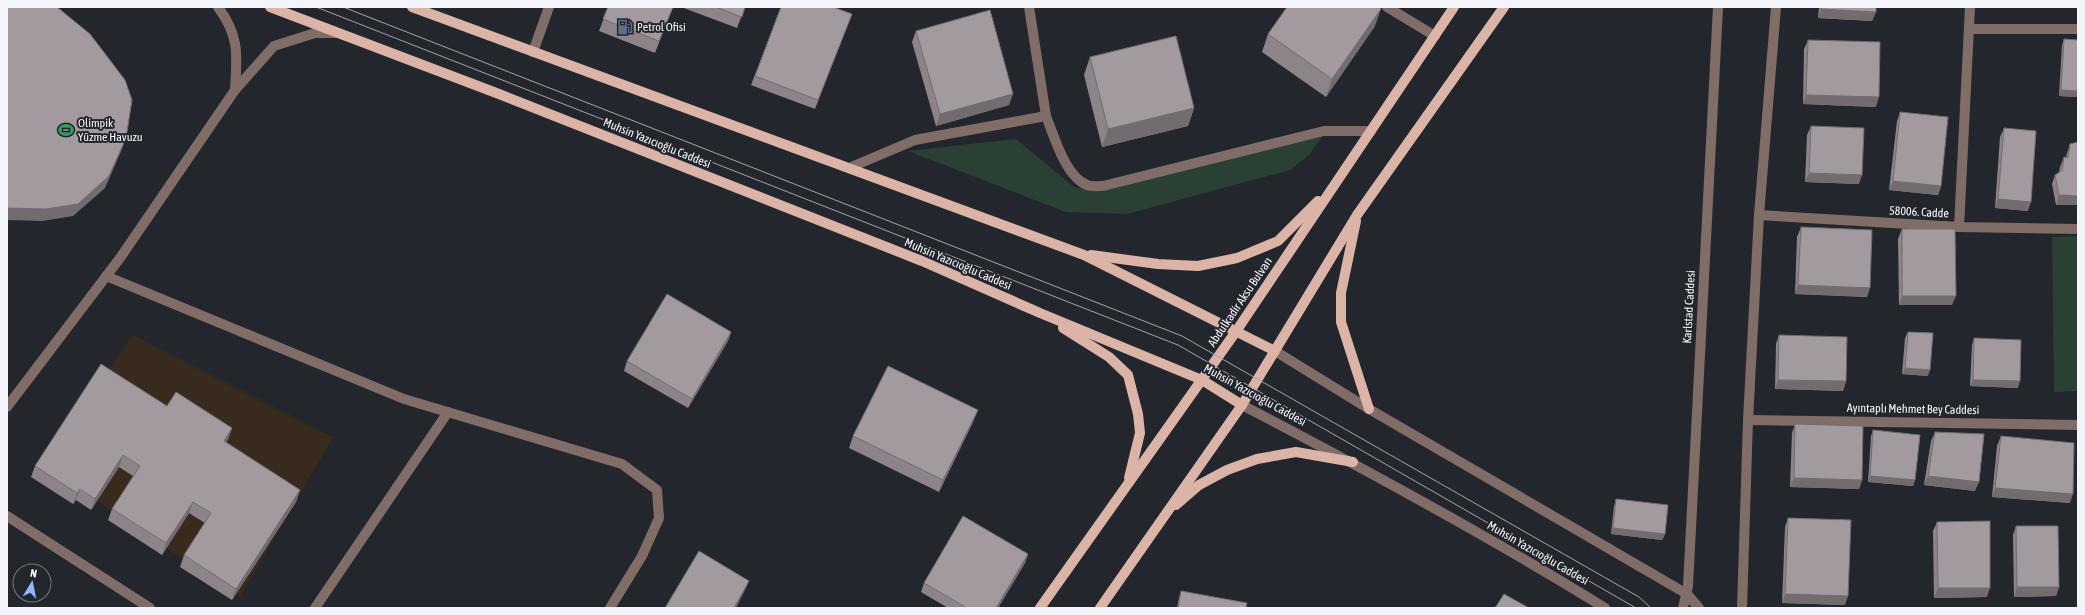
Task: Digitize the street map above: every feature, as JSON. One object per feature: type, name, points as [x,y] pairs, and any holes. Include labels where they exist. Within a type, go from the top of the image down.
[{"type":"main road","name":"Muhsin Yazıcıoğlu Caddesi","points":[[270,7],[922,261],[1040,313],[1202,380],[1242,405]]},
{"type":"main road","points":[[412,7],[1084,254],[1237,330],[1275,351]]},
{"type":"main road","name":"Abdulkadir Aksu Bulvarı","points":[[1040,608],[1237,330],[1454,7]]},
{"type":"main road","points":[[1100,608],[1162,517],[1242,405],[1357,215],[1504,7]]},
{"type":"main road","points":[[1084,254],[1158,264],[1198,266],[1237,258],[1278,241],[1334,186]]},
{"type":"main road","points":[[1357,215],[1341,293],[1341,322],[1369,409]]},
{"type":"main road","points":[[1040,313],[1109,356],[1128,375],[1138,414],[1140,433],[1128,484]]},
{"type":"main road","points":[[1162,517],[1199,485],[1227,470],[1257,459],[1296,452],[1353,462]]},
{"type":"street","points":[[218,7],[227,20],[237,49],[235,90]]},
{"type":"street","points":[[533,52],[549,7]]},
{"type":"street","points":[[1029,7],[1046,116],[1064,160],[1073,174],[1087,185],[1103,186],[1324,131],[1371,131]]},
{"type":"street","points":[[1387,7],[1435,36]]},
{"type":"street","name":"Karlstad Caddesi","points":[[1683,608],[1687,594],[1718,7]]},
{"type":"street","points":[[1742,608],[1748,420],[1759,216],[1776,7]]},
{"type":"street","points":[[1959,227],[1970,7]]},
{"type":"street","points":[[1970,28],[2078,29]]},
{"type":"street","points":[[7,407],[106,276],[235,90],[274,46],[316,33],[338,33]]},
{"type":"street","points":[[849,168],[915,140],[1046,116]]},
{"type":"street","name":"58006. Cadde","points":[[1759,216],[1959,227],[2078,229]]},
{"type":"street","points":[[106,276],[404,399],[622,464],[657,490],[659,518],[642,556],[610,608]]},
{"type":"street","points":[[1275,351],[1369,409],[1687,594],[1698,608]]},
{"type":"street","name":"Muhsin Yazıcıoğlu Caddesi","points":[[1242,405],[1353,462],[1538,566],[1605,608]]},
{"type":"street","points":[[315,608],[448,412]]},
{"type":"street","name":"Ayıntaplı Mehmet Bey Caddesi","points":[[1748,420],[2078,424]]},
{"type":"street","points":[[7,516],[150,608]]},
{"type":"shaded area","points":[[132,335],[333,437],[240,597],[46,467]]},
{"type":"green space","points":[[1322,137],[1309,155],[1290,170],[1127,214],[1066,212],[908,151],[1016,139],[1074,187],[1094,190]]},
{"type":"green space","points":[[2078,236],[2078,391],[2054,392],[2052,237]]},
{"type":"building","name":"Olimpik Yüzme Havuzu","points":[[7,7],[57,7],[90,34],[125,80],[132,100],[126,138],[109,176],[78,204],[46,209],[7,208]]},
{"type":"building","points":[[608,7],[673,7],[659,41],[603,19]]},
{"type":"building","points":[[716,7],[745,7],[742,17]]},
{"type":"building","points":[[781,7],[833,7],[852,14],[818,100],[755,76]]},
{"type":"building","points":[[1287,7],[1379,7],[1381,9],[1332,79],[1268,34]]},
{"type":"building","points":[[1822,7],[1876,7],[1876,12],[1821,9]]},
{"type":"building","points":[[990,10],[1013,94],[940,114],[916,31]]},
{"type":"building","points":[[1176,36],[1194,108],[1108,129],[1090,57]]},
{"type":"building","points":[[2064,39],[2078,40],[2078,91],[2061,90]]},
{"type":"building","points":[[1808,40],[1880,42],[1879,97],[1806,95]]},
{"type":"building","points":[[1900,112],[1948,117],[1941,186],[1893,181]]},
{"type":"building","points":[[1811,126],[1864,128],[1862,175],[1809,173]]},
{"type":"building","points":[[2004,128],[2036,131],[2031,202],[1998,199]]},
{"type":"building","points":[[2078,142],[2078,196],[2059,195],[2055,175],[2062,171],[2064,157],[2068,158],[2070,144]]},
{"type":"building","points":[[1801,227],[1872,230],[1870,288],[1798,285]]},
{"type":"building","points":[[1902,229],[1955,229],[1956,296],[1902,296]]},
{"type":"building","points":[[667,294],[731,332],[692,399],[627,361]]},
{"type":"building","points":[[1908,332],[1933,333],[1930,370],[1905,368]]},
{"type":"building","points":[[1779,335],[1847,337],[1846,381],[1778,380]]},
{"type":"building","points":[[1974,338],[2021,340],[2020,381],[1973,380]]},
{"type":"building","points":[[101,364],[167,406],[176,392],[232,428],[224,441],[300,490],[236,589],[184,555],[211,513],[193,502],[166,543],[112,509],[140,466],[123,455],[95,499],[80,489],[77,493],[35,466]]},
{"type":"building","points":[[888,366],[978,410],[943,480],[853,436]]},
{"type":"building","points":[[1795,424],[1863,426],[1862,480],[1794,478]]},
{"type":"building","points":[[1873,430],[1920,435],[1915,480],[1870,476]]},
{"type":"building","points":[[1935,432],[1984,434],[1979,482],[1928,476]]},
{"type":"building","points":[[2001,436],[2074,443],[2073,494],[1995,488]]},
{"type":"building","points":[[1616,499],[1668,505],[1665,534],[1613,528]]},
{"type":"building","points":[[963,516],[1028,554],[996,608],[967,608],[924,583]]},
{"type":"building","points":[[1788,518],[1851,520],[1848,596],[1785,594]]},
{"type":"building","points":[[1990,521],[1990,588],[1938,588],[1937,522]]},
{"type":"building","points":[[2016,526],[2058,526],[2059,587],[2017,587]]},
{"type":"building","points":[[699,551],[749,581],[734,608],[665,608]]},
{"type":"building","points":[[1181,591],[1247,603],[1246,608],[1178,608]]},
{"type":"building","points":[[1504,594],[1529,608],[1495,608]]},
{"type":"tram line","points":[[316,7],[1178,345],[1636,608]]},
{"type":"tram line","points":[[343,7],[1182,336],[1639,597],[1651,608]]},
{"type":"place","name":"Petrol Ofisi","points":[[625,27]]},
{"type":"place","name":"Olimpik Yüzme Havuzu","points":[[66,130]]}]
